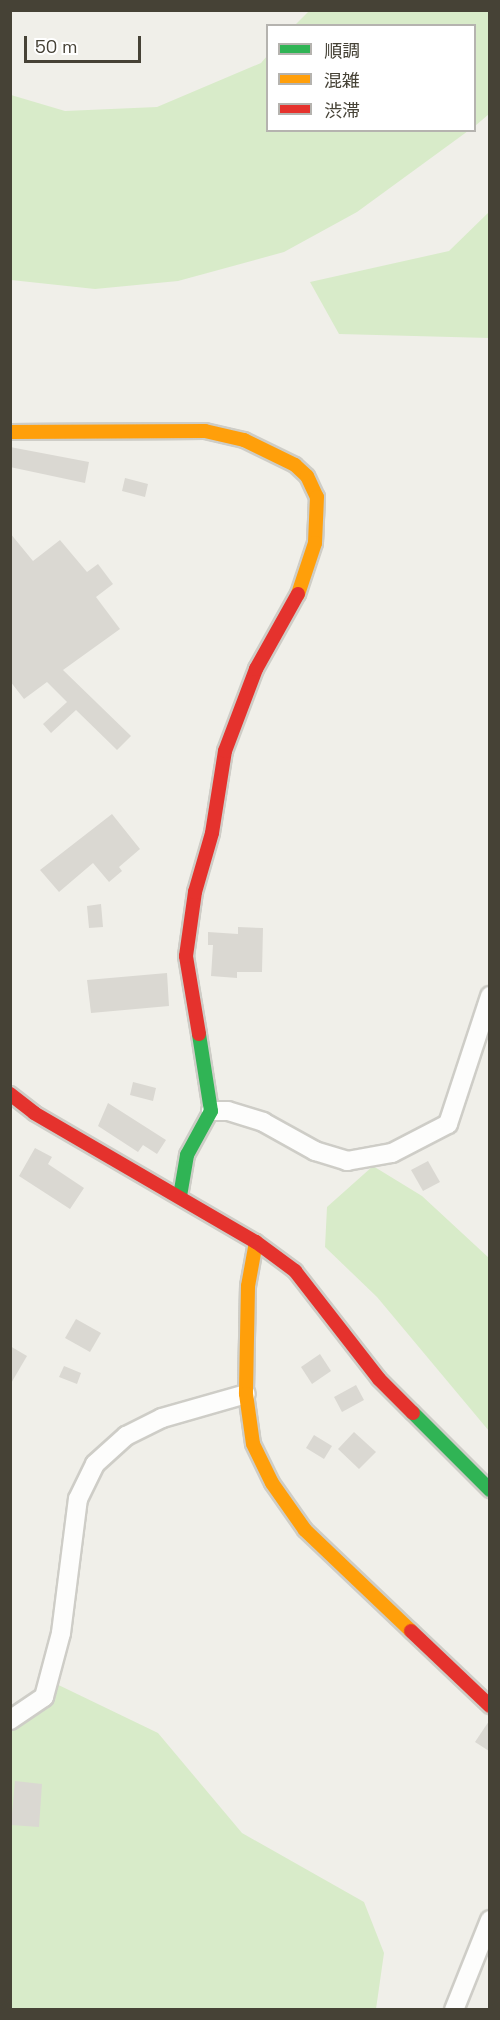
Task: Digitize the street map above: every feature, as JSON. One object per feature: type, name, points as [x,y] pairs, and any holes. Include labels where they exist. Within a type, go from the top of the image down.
[{"type":"street","points":[[10,432],[205,431],[224,435],[244,440],[295,465],[307,476],[317,497],[315,543],[304,584],[256,669],[225,752],[212,833],[195,892],[186,956],[211,1111],[187,1155],[180,1196]]},
{"type":"street","points":[[211,1111],[228,1111],[263,1122],[315,1151],[347,1161],[392,1153],[448,1124],[489,996]]},
{"type":"street","points":[[10,1095],[34,1113],[256,1242],[295,1271],[378,1379],[489,1490]]},
{"type":"street","points":[[256,1242],[248,1286],[246,1394],[253,1444],[288,1509],[305,1530],[489,1706]]},
{"type":"street","points":[[10,1720],[44,1697],[61,1633],[78,1498],[95,1464],[126,1436],[162,1418],[246,1394]]},
{"type":"street","points":[[454,2010],[489,1920]]},
{"type":"green space","points":[[309,11],[489,11],[489,114],[476,125],[476,24],[296,24]]},
{"type":"green space","points":[[266,57],[266,132],[467,132],[357,212],[284,252],[178,281],[95,289],[11,280],[11,95],[65,111],[157,107],[261,63]]},
{"type":"green space","points":[[489,212],[489,338],[339,334],[310,282],[449,251]]},
{"type":"green space","points":[[373,1166],[422,1196],[489,1258],[489,1431],[377,1297],[325,1247],[327,1207]]},
{"type":"green space","points":[[44,1678],[158,1733],[242,1833],[364,1902],[384,1953],[376,2009],[11,2010],[11,1719]]},
{"type":"building","points":[[10,447],[89,462],[85,483],[10,467]]},
{"type":"building","points":[[125,478],[148,484],[145,497],[122,491]]},
{"type":"building","points":[[10,533],[33,561],[60,540],[87,572],[98,564],[113,584],[96,597],[120,629],[63,670],[131,736],[117,750],[76,710],[51,733],[43,724],[67,702],[47,682],[24,699],[10,681]]},
{"type":"building","points":[[112,814],[140,849],[119,867],[122,871],[109,882],[93,863],[59,892],[40,870]]},
{"type":"building","points":[[101,904],[103,927],[89,928],[87,906]]},
{"type":"building","points":[[238,927],[263,928],[262,972],[237,972],[237,978],[211,976],[213,945],[208,945],[208,932],[238,934]]},
{"type":"building","points":[[167,973],[169,1006],[91,1013],[87,980]]},
{"type":"building","points":[[133,1082],[156,1088],[153,1101],[130,1095]]},
{"type":"building","points":[[108,1103],[166,1140],[157,1154],[143,1145],[138,1152],[98,1126]]},
{"type":"building","points":[[35,1148],[52,1157],[48,1164],[84,1188],[70,1209],[19,1176]]},
{"type":"building","points":[[428,1161],[440,1182],[423,1191],[411,1170]]},
{"type":"building","points":[[76,1319],[101,1333],[90,1352],[65,1338]]},
{"type":"building","points":[[10,1346],[27,1356],[10,1385]]},
{"type":"building","points":[[320,1354],[331,1371],[312,1384],[301,1367]]},
{"type":"building","points":[[64,1366],[81,1373],[77,1384],[59,1377]]},
{"type":"building","points":[[356,1385],[364,1400],[342,1412],[334,1397]]},
{"type":"building","points":[[354,1432],[376,1452],[359,1469],[338,1449]]},
{"type":"building","points":[[314,1435],[332,1446],[324,1459],[306,1448]]},
{"type":"building","points":[[489,1721],[489,1751],[475,1742]]},
{"type":"building","points":[[15,1781],[42,1784],[39,1827],[11,1825]]},
{"type":"traffic: fast","points":[[180,1196],[187,1155],[211,1111],[199,1034]]},
{"type":"traffic: fast","points":[[413,1413],[490,1490]]},
{"type":"traffic: slow","points":[[10,432],[205,431],[244,440],[295,465],[307,476],[317,497],[315,543],[298,594]]},
{"type":"traffic: slow","points":[[256,1242],[248,1286],[246,1394],[253,1444],[272,1483],[305,1530],[411,1631]]},
{"type":"traffic: jam","points":[[199,1034],[186,956],[195,892],[212,833],[225,751],[256,669],[298,594]]},
{"type":"traffic: jam","points":[[10,1094],[34,1113],[256,1242],[295,1271],[379,1379],[413,1413]]},
{"type":"traffic: jam","points":[[411,1631],[490,1706]]}]
